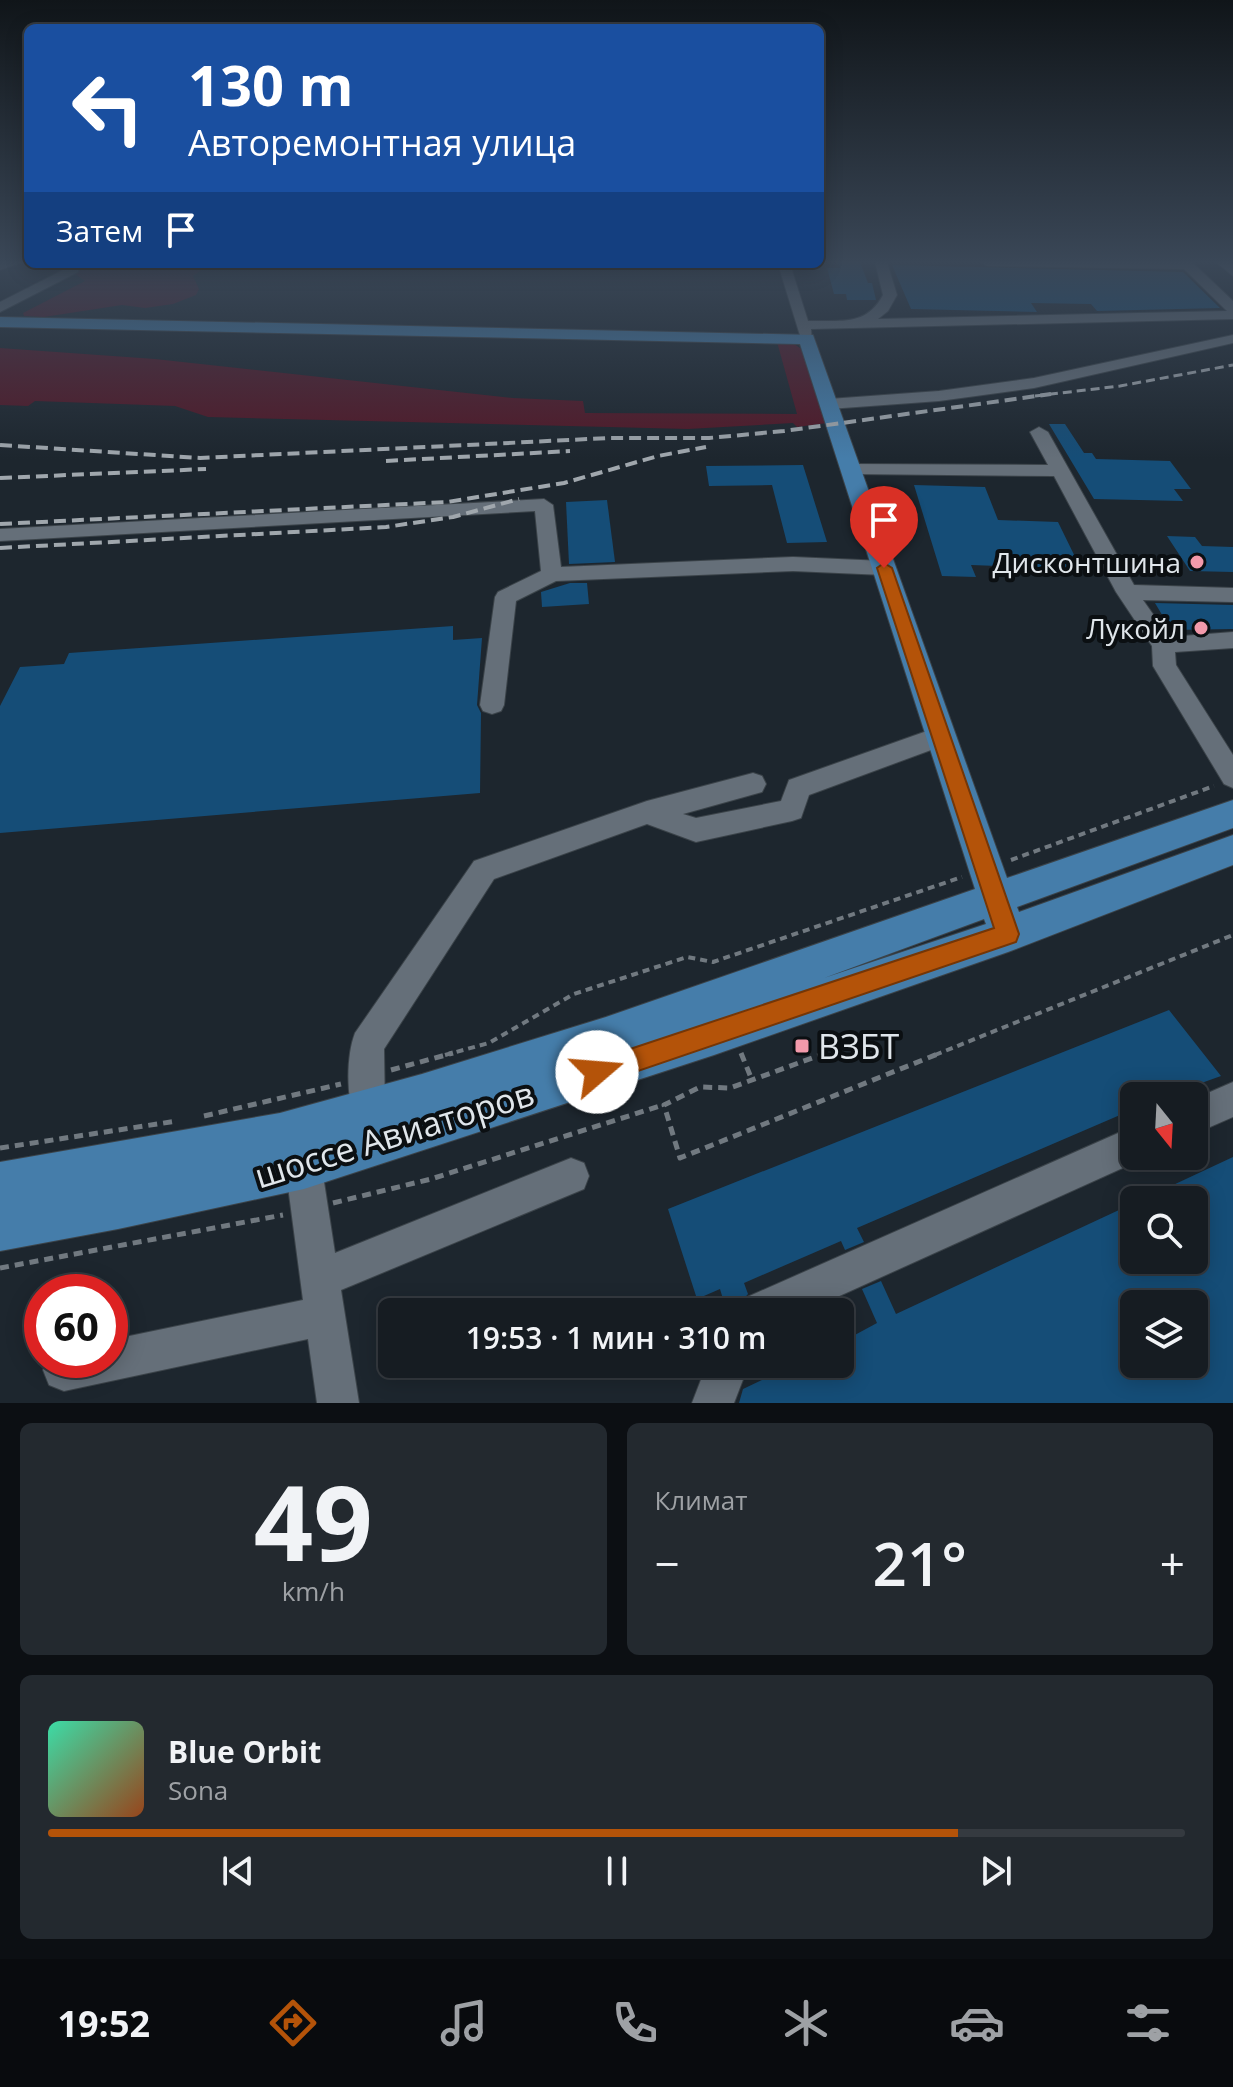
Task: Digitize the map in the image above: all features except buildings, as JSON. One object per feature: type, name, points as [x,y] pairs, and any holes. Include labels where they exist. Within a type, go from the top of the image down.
[{"type":"main road","points":[[441,327],[805,332],[997,901]]},
{"type":"main road","name":"шоссе Авиаторов","points":[[0,1227],[118,1206],[301,1148],[714,1035],[1228,792]]},
{"type":"main road","name":"шоссе Авиаторов","points":[[0,1185],[125,1165],[301,1148],[368,1093],[606,1037],[997,901],[1233,850]]},
{"type":"street","points":[[804,327],[805,332],[835,327]]},
{"type":"street","points":[[829,404],[939,396],[1034,383],[1233,339]]},
{"type":"street","points":[[1039,432],[1127,592],[1163,645],[1165,666],[1228,792]]},
{"type":"street","points":[[851,469],[1060,471]]},
{"type":"street","points":[[0,535],[544,505],[552,574]]},
{"type":"street","points":[[492,705],[506,597],[552,574],[793,564],[884,568]]},
{"type":"street","points":[[1127,592],[1233,595]]},
{"type":"street","points":[[1163,645],[1233,640]]},
{"type":"street","points":[[647,812],[696,830],[792,810],[798,788],[941,736]]},
{"type":"street","points":[[368,1093],[367,1045],[484,870],[647,812],[753,784]]},
{"type":"street","points":[[1208,1111],[1233,1099]]},
{"type":"street","points":[[301,1148],[338,1403]]},
{"type":"street","points":[[790,1298],[1120,1150]]},
{"type":"street","points":[[128,1352],[322,1297],[571,1176]]},
{"type":"street","points":[[713,1403],[723,1378]]},
{"type":"path","points":[[197,1118],[368,1093],[489,1043],[574,994],[687,957],[713,962],[997,901],[1228,792]]},
{"type":"path","points":[[848,1045],[730,1088],[700,1087],[664,1105],[680,1158],[1233,935]]},
{"type":"path","points":[[0,1148],[182,1120]]},
{"type":"shaded area","points":[[777,342],[794,344],[803,350],[827,423],[797,427],[793,423],[688,429],[208,417],[175,406],[35,401],[28,406],[0,405],[0,348],[155,359],[513,398],[583,401],[585,413],[797,414]]},
{"type":"railway","points":[[1045,395],[1120,386],[1233,365]]},
{"type":"railway","points":[[1045,395],[1051,394]]},
{"type":"railway","points":[[0,445],[200,458],[610,438],[709,438],[784,431],[1045,395]]},
{"type":"railway","points":[[1035,396],[1045,395]]},
{"type":"railway","points":[[0,524],[447,502],[564,483],[658,456],[706,447]]},
{"type":"railway","points":[[386,461],[570,451]]},
{"type":"railway","points":[[0,478],[206,469]]},
{"type":"railway","points":[[0,548],[386,527],[453,517],[519,499]]},
{"type":"place","name":"Дисконтшина","points":[[1197,562]]},
{"type":"place","name":"Лукойл","points":[[1201,628]]},
{"type":"place","name":"ВЗБТ","points":[[802,1046]]},
{"type":"route","points":[[597,1072],[1008,934],[884,568]]}]
